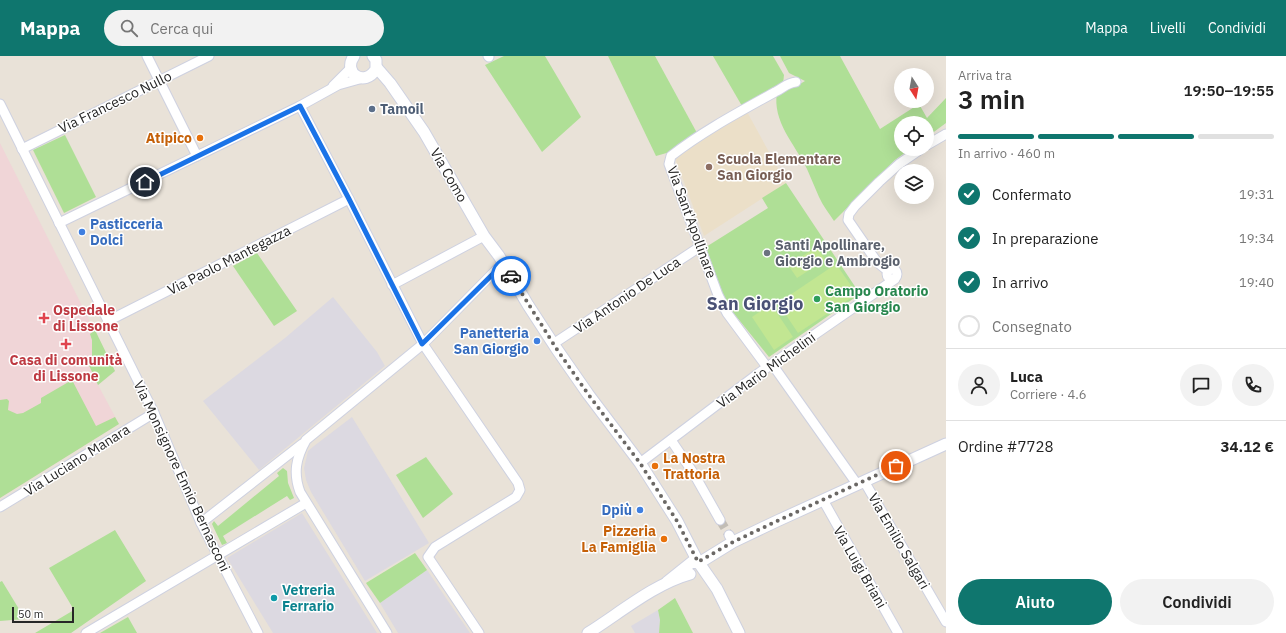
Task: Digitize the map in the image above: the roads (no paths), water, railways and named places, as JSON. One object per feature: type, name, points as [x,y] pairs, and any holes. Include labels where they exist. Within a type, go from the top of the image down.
[{"type":"street","points":[[147,56],[196,156]]},
{"type":"street","name":"Via Francesco Nullo","points":[[22,148],[209,56]]},
{"type":"street","points":[[59,223],[300,106],[329,89],[366,78],[373,74],[377,68],[376,60],[373,56]]},
{"type":"street","points":[[329,89],[352,59]]},
{"type":"street","name":"Via Como","points":[[352,59],[354,75],[366,78],[398,94]]},
{"type":"street","name":"Via Como","points":[[377,68],[390,83],[427,136],[484,236],[501,260],[553,344],[588,394],[640,463],[677,521],[691,548],[696,567],[712,582],[739,633]]},
{"type":"street","name":"Via Sant'Apollinare","points":[[770,366],[727,313],[718,295],[669,164],[671,156],[735,114],[782,88],[788,83],[796,82]]},
{"type":"street","name":"Via Monsignore Ennio Bernasconi","points":[[0,104],[154,413],[201,523],[217,556],[258,633]]},
{"type":"street","points":[[300,106],[422,344],[518,483],[520,490],[516,497],[435,548],[428,557],[479,633]]},
{"type":"street","points":[[934,141],[946,134]]},
{"type":"street","name":"Via Mario Michelini","points":[[640,463],[770,366],[895,279],[897,272],[892,269],[888,271],[877,262],[848,220],[849,214],[855,206],[890,171],[911,156]]},
{"type":"street","name":"Via Paolo Mantegazza","points":[[108,321],[349,199]]},
{"type":"street","points":[[392,285],[484,236]]},
{"type":"street","name":"Via Antonio De Luca","points":[[553,344],[700,246]]},
{"type":"street","points":[[201,523],[306,440],[422,344],[501,260]]},
{"type":"street","name":"Via Emilio Salgari","points":[[770,366],[861,482],[946,622]]},
{"type":"street","name":"Via Luciano Manara","points":[[0,507],[154,413]]},
{"type":"street","points":[[306,440],[300,451],[296,466],[297,483],[306,503],[387,633]]},
{"type":"street","points":[[671,440],[694,474],[720,520]]},
{"type":"street","points":[[588,633],[667,582],[696,567],[731,539],[946,444]]},
{"type":"street","name":"Via Luigi Briani","points":[[822,500],[898,633]]},
{"type":"street","points":[[86,633],[306,503]]},
{"type":"tunnel","points":[[720,520],[729,535]]},
{"type":"place","name":"Tamoil","points":[[372,109]]},
{"type":"place","name":"Atipico","points":[[200,138]]},
{"type":"place","name":"Scuola Elementare San Giorgio","points":[[709,167]]},
{"type":"place","name":"Pasticceria Dolci","points":[[82,232]]},
{"type":"place","name":"Santi Apollinare, Giorgio e Ambrogio","points":[[767,253]]},
{"type":"place","name":"Campo Oratorio San Giorgio","points":[[817,299]]},
{"type":"place","name":"Ospedale di Lissone","points":[[44,318]]},
{"type":"place","name":"Panetteria San Giorgio","points":[[537,341]]},
{"type":"place","name":"Casa di comunità di Lissone","points":[[66,344]]},
{"type":"place","name":"La Nostra Trattoria","points":[[655,466]]},
{"type":"place","name":"Dpiù","points":[[640,510]]},
{"type":"place","name":"Pizzeria La Famiglia","points":[[664,539]]},
{"type":"place","name":"Vetreria Ferrario","points":[[274,598]]},
{"type":"district","name":"San Giorgio","points":[[755,304]]}]
